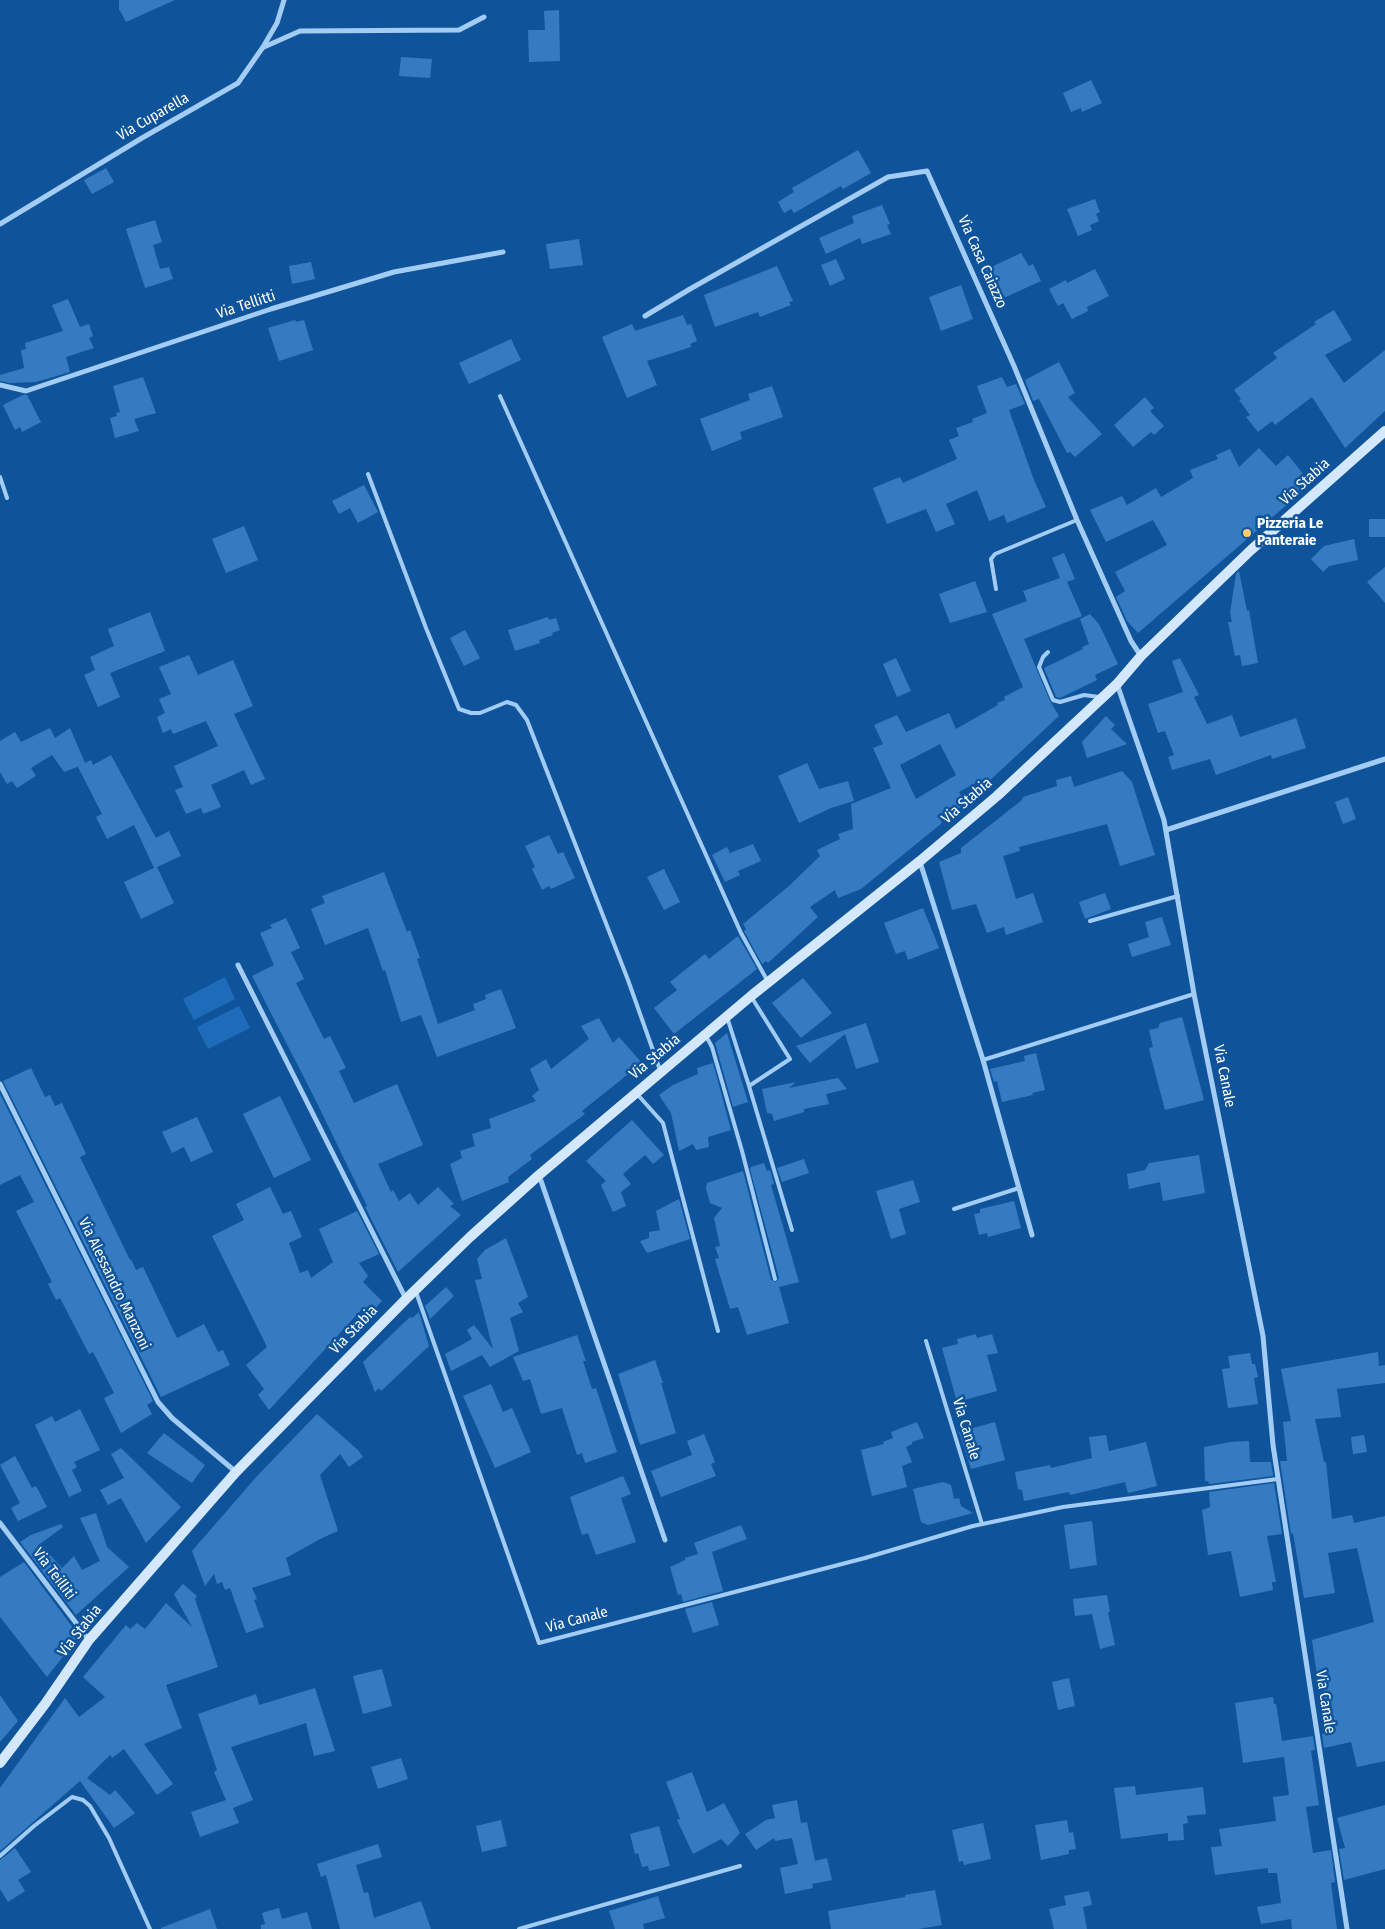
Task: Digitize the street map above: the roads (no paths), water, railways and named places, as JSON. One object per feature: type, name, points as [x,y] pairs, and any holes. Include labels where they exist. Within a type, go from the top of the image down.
[{"type":"main road","name":"Via Stabia","points":[[0,1762],[45,1704],[89,1640],[236,1472],[406,1299],[470,1237],[635,1093],[768,982],[920,861],[996,796],[1117,684],[1141,656],[1251,550],[1385,431]]},
{"type":"street","name":"Via Cuparella","points":[[0,224],[142,138],[238,83],[277,23],[284,0]]},
{"type":"street","points":[[263,47],[300,31],[459,30],[484,17]]},
{"type":"street","name":"Via Casa Caiazzo","points":[[646,316],[690,288],[888,177],[927,171],[1014,366],[1077,520],[1131,641],[1141,656]]},
{"type":"street","name":"Via Tellitti","points":[[0,385],[26,391],[271,309],[394,272],[503,252]]},
{"type":"street","name":"Via Canale","points":[[1117,684],[1164,820],[1194,994],[1263,1336],[1273,1445],[1347,1929]]},
{"type":"street","points":[[1166,830],[1385,759]]},
{"type":"street","points":[[920,861],[983,1060],[1032,1235]]},
{"type":"street","points":[[238,965],[406,1299]]},
{"type":"street","name":"Via Alessandro Manzoni","points":[[0,1084],[158,1402],[172,1418],[236,1472]]},
{"type":"street","points":[[539,1175],[665,1540]]},
{"type":"street","name":"Via Teilliti","points":[[0,1523],[89,1640]]},
{"type":"lane","points":[[500,396],[741,933],[768,982]]},
{"type":"lane","points":[[368,474],[426,628],[460,709],[471,713],[480,713],[507,702],[516,705],[527,720],[624,970],[661,1072]]},
{"type":"lane","points":[[0,477],[7,498]]},
{"type":"lane","points":[[996,589],[991,559],[995,554],[1077,520]]},
{"type":"lane","points":[[1048,652],[1042,656],[1039,667],[1053,700],[1060,702],[1084,695],[1101,698]]},
{"type":"lane","points":[[1090,921],[1178,896]]},
{"type":"lane","points":[[983,1060],[1194,994]]},
{"type":"lane","points":[[750,1086],[790,1059],[751,996]]},
{"type":"lane","points":[[727,1017],[750,1086],[792,1230]]},
{"type":"lane","points":[[706,1034],[712,1047],[742,1150],[775,1278]]},
{"type":"lane","points":[[635,1093],[663,1123],[718,1331]]},
{"type":"lane","points":[[954,1209],[1019,1188]]},
{"type":"lane","name":"Via Canale","points":[[415,1290],[539,1643],[864,1558],[982,1524],[1063,1507],[1278,1479]]},
{"type":"lane","name":"Via Canale","points":[[926,1341],[982,1524]]},
{"type":"lane","points":[[0,1856],[34,1826],[72,1797],[83,1800],[90,1806],[109,1838],[150,1929]]},
{"type":"lane","points":[[519,1929],[740,1866]]},
{"type":"place","name":"Pizzeria Le Panteraie","points":[[1247,533]]}]
